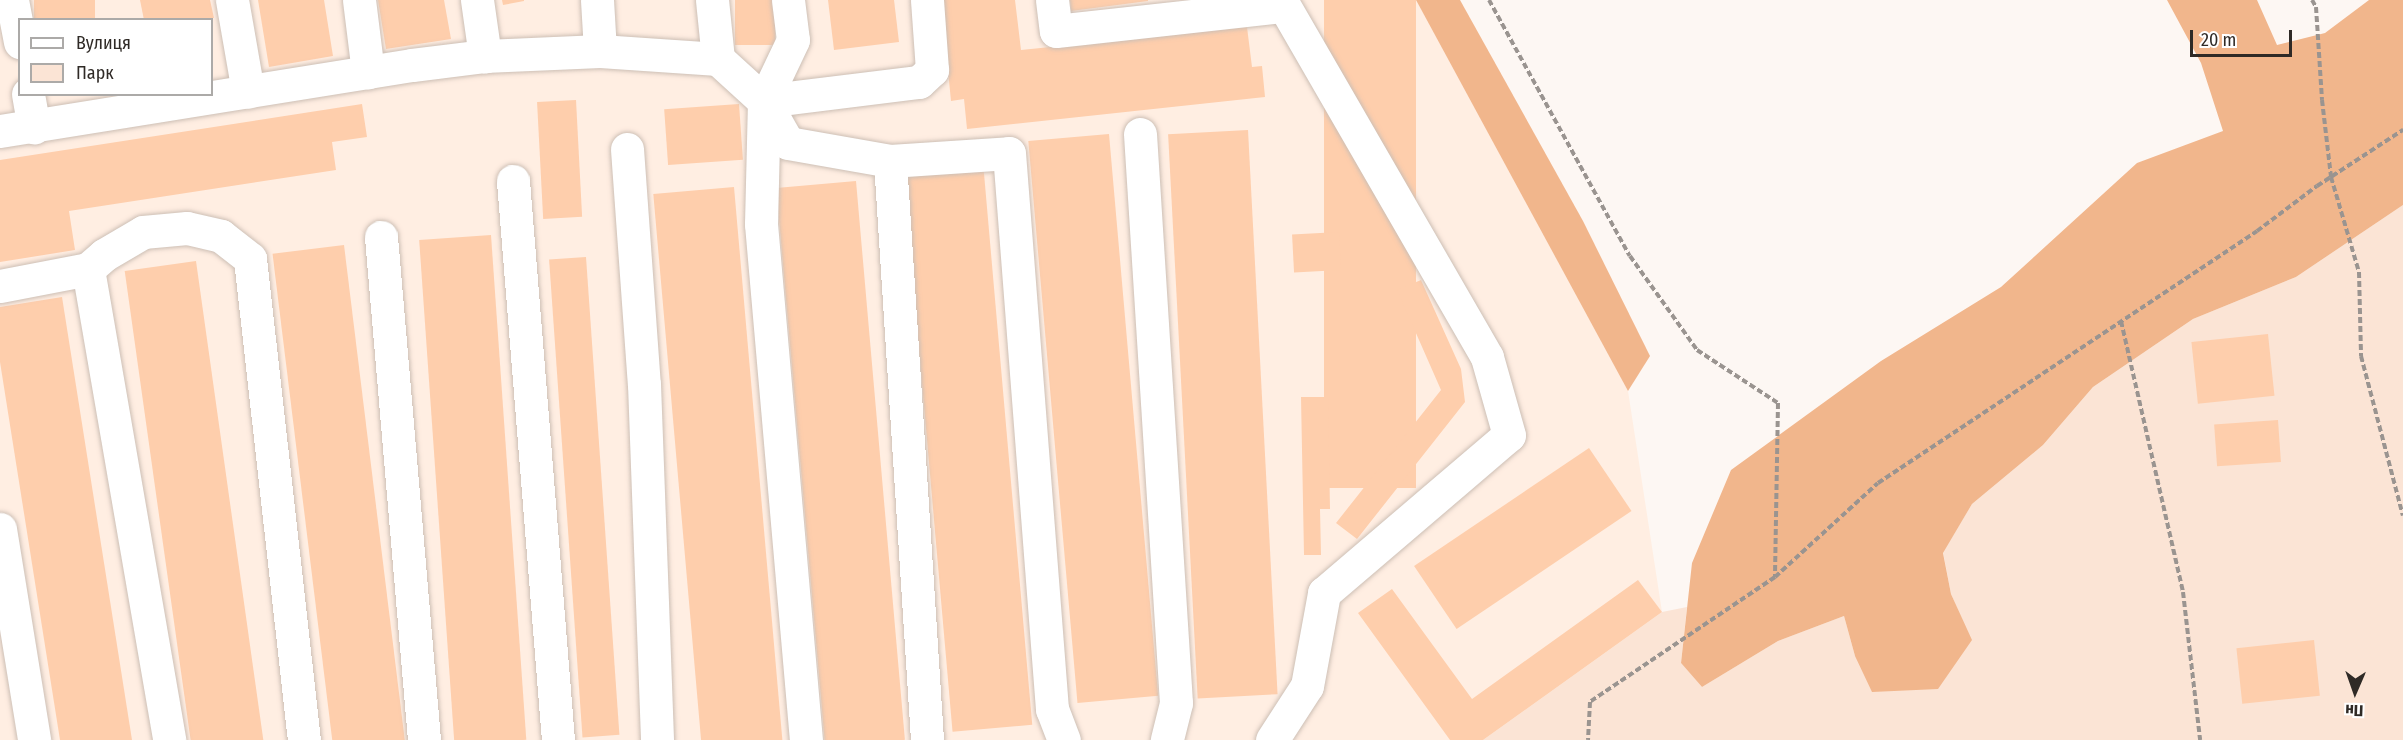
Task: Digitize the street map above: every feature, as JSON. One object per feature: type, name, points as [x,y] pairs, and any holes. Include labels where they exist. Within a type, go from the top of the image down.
[{"type":"lane","points":[[12,0],[18,32]]},
{"type":"lane","points":[[232,0],[248,92]]},
{"type":"lane","points":[[359,0],[368,72]]},
{"type":"lane","points":[[477,0],[485,56]]},
{"type":"lane","points":[[597,0],[600,51]]},
{"type":"lane","points":[[712,0],[718,59]]},
{"type":"lane","points":[[788,0],[793,40],[764,101],[761,224],[806,740]]},
{"type":"lane","points":[[764,101],[919,82],[932,70],[927,0]]},
{"type":"lane","points":[[1052,0],[1056,31],[1283,3],[1487,357],[1509,435],[1324,593],[1307,686],[1272,740]]},
{"type":"lane","points":[[0,131],[368,72],[485,56],[600,51],[718,59],[764,101],[788,143],[890,161],[1009,153],[1052,709],[1064,740]]},
{"type":"lane","points":[[28,96],[34,127]]},
{"type":"lane","points":[[1140,134],[1176,703],[1167,740]]},
{"type":"lane","points":[[627,149],[644,384],[657,740]]},
{"type":"lane","points":[[890,161],[927,740]]},
{"type":"lane","points":[[513,181],[558,740]]},
{"type":"lane","points":[[0,286],[88,269],[104,255],[143,232],[187,228],[221,236],[250,259],[304,740]]},
{"type":"lane","points":[[381,237],[424,740]]},
{"type":"lane","points":[[88,269],[169,740]]},
{"type":"lane","points":[[0,530],[34,740]]},
{"type":"path","points":[[1490,0],[1630,256],[1697,350],[1778,404],[1775,578]]},
{"type":"path","points":[[2312,0],[2316,7],[2322,100],[2331,177],[2359,272],[2361,356],[2403,516]]},
{"type":"path","points":[[1588,740],[1590,702],[1775,578],[1878,483],[2257,231],[2331,177],[2403,130]]},
{"type":"path","points":[[2121,321],[2183,592],[2200,740]]},
{"type":"shaded area","points":[[0,0],[1416,0],[1628,391],[1662,612],[1483,740],[0,740]]},
{"type":"shaded area","points":[[1416,0],[1460,0],[1583,221],[1650,356],[1628,391]]},
{"type":"shaded area","points":[[2167,0],[2257,0],[2277,45],[2325,33],[2369,0],[2403,0],[2403,205],[2296,277],[2193,319],[2093,387],[2043,445],[1972,504],[1943,553],[1951,594],[1972,640],[1938,689],[1872,692],[1855,656],[1844,616],[1778,641],[1702,687],[1681,663],[1692,563],[1731,470],[1881,361],[2001,287],[2137,163],[2223,131],[2201,63]]},
{"type":"green space","points":[[2403,205],[2403,740],[1483,740],[1662,612],[1687,607],[1681,663],[1702,687],[1778,641],[1844,616],[1855,656],[1971,640],[1951,594],[1943,552],[1972,504],[2043,445],[2093,387],[2193,319],[2296,277]]},
{"type":"building","points":[[34,0],[95,0],[95,18],[34,18]]},
{"type":"building","points":[[140,0],[210,0],[214,18],[213,18],[144,18]]},
{"type":"building","points":[[258,0],[324,0],[333,56],[269,67]]},
{"type":"building","points":[[378,0],[444,0],[451,39],[386,49]]},
{"type":"building","points":[[502,0],[524,0],[524,1],[503,5]]},
{"type":"building","points":[[735,0],[775,0],[775,45],[735,45]]},
{"type":"building","points":[[828,0],[894,0],[899,42],[834,50]]},
{"type":"building","points":[[941,0],[1015,0],[1021,50],[1247,27],[1252,67],[1262,66],[1265,97],[967,129],[964,99],[951,101]]},
{"type":"building","points":[[1070,0],[1148,0],[1148,1],[1071,11]]},
{"type":"building","points":[[1324,0],[1416,0],[1416,488],[1324,488]]},
{"type":"building","points":[[576,100],[582,217],[543,219],[537,102]]},
{"type":"building","points":[[362,104],[367,137],[332,142],[336,170],[69,211],[75,250],[0,262],[0,160]]},
{"type":"building","points":[[739,104],[743,160],[668,165],[664,109]]},
{"type":"building","points":[[1248,130],[1278,694],[1198,698],[1168,134]]},
{"type":"building","points":[[1109,134],[1158,696],[1077,703],[1028,141]]},
{"type":"building","points":[[983,162],[1032,725],[953,732],[903,169]]},
{"type":"building","points":[[856,181],[905,740],[825,740],[776,188]]},
{"type":"building","points":[[734,187],[782,740],[701,740],[653,194]]},
{"type":"building","points":[[1339,232],[1341,270],[1294,272],[1292,234]]},
{"type":"building","points":[[491,235],[526,740],[454,740],[419,240]]},
{"type":"building","points":[[344,245],[405,740],[332,740],[273,254]]},
{"type":"building","points":[[586,257],[619,735],[583,737],[549,260]]},
{"type":"building","points":[[196,261],[263,740],[191,740],[125,271]]},
{"type":"building","points":[[1421,280],[1461,369],[1465,402],[1357,539],[1336,523],[1441,390],[1397,290]]},
{"type":"building","points":[[62,297],[132,740],[60,740],[0,362],[0,307]]},
{"type":"building","points":[[2268,334],[2274,396],[2198,404],[2191,342]]},
{"type":"building","points":[[1301,397],[1328,397],[1330,509],[1320,509],[1321,555],[1304,555]]},
{"type":"building","points":[[2278,420],[2281,462],[2217,466],[2214,424]]},
{"type":"building","points":[[1589,448],[1631,511],[1457,629],[1414,566]]},
{"type":"building","points":[[1638,580],[1662,612],[1483,740],[1450,740],[1358,613],[1392,589],[1472,699]]},
{"type":"building","points":[[2314,640],[2320,696],[2242,704],[2236,648]]}]
